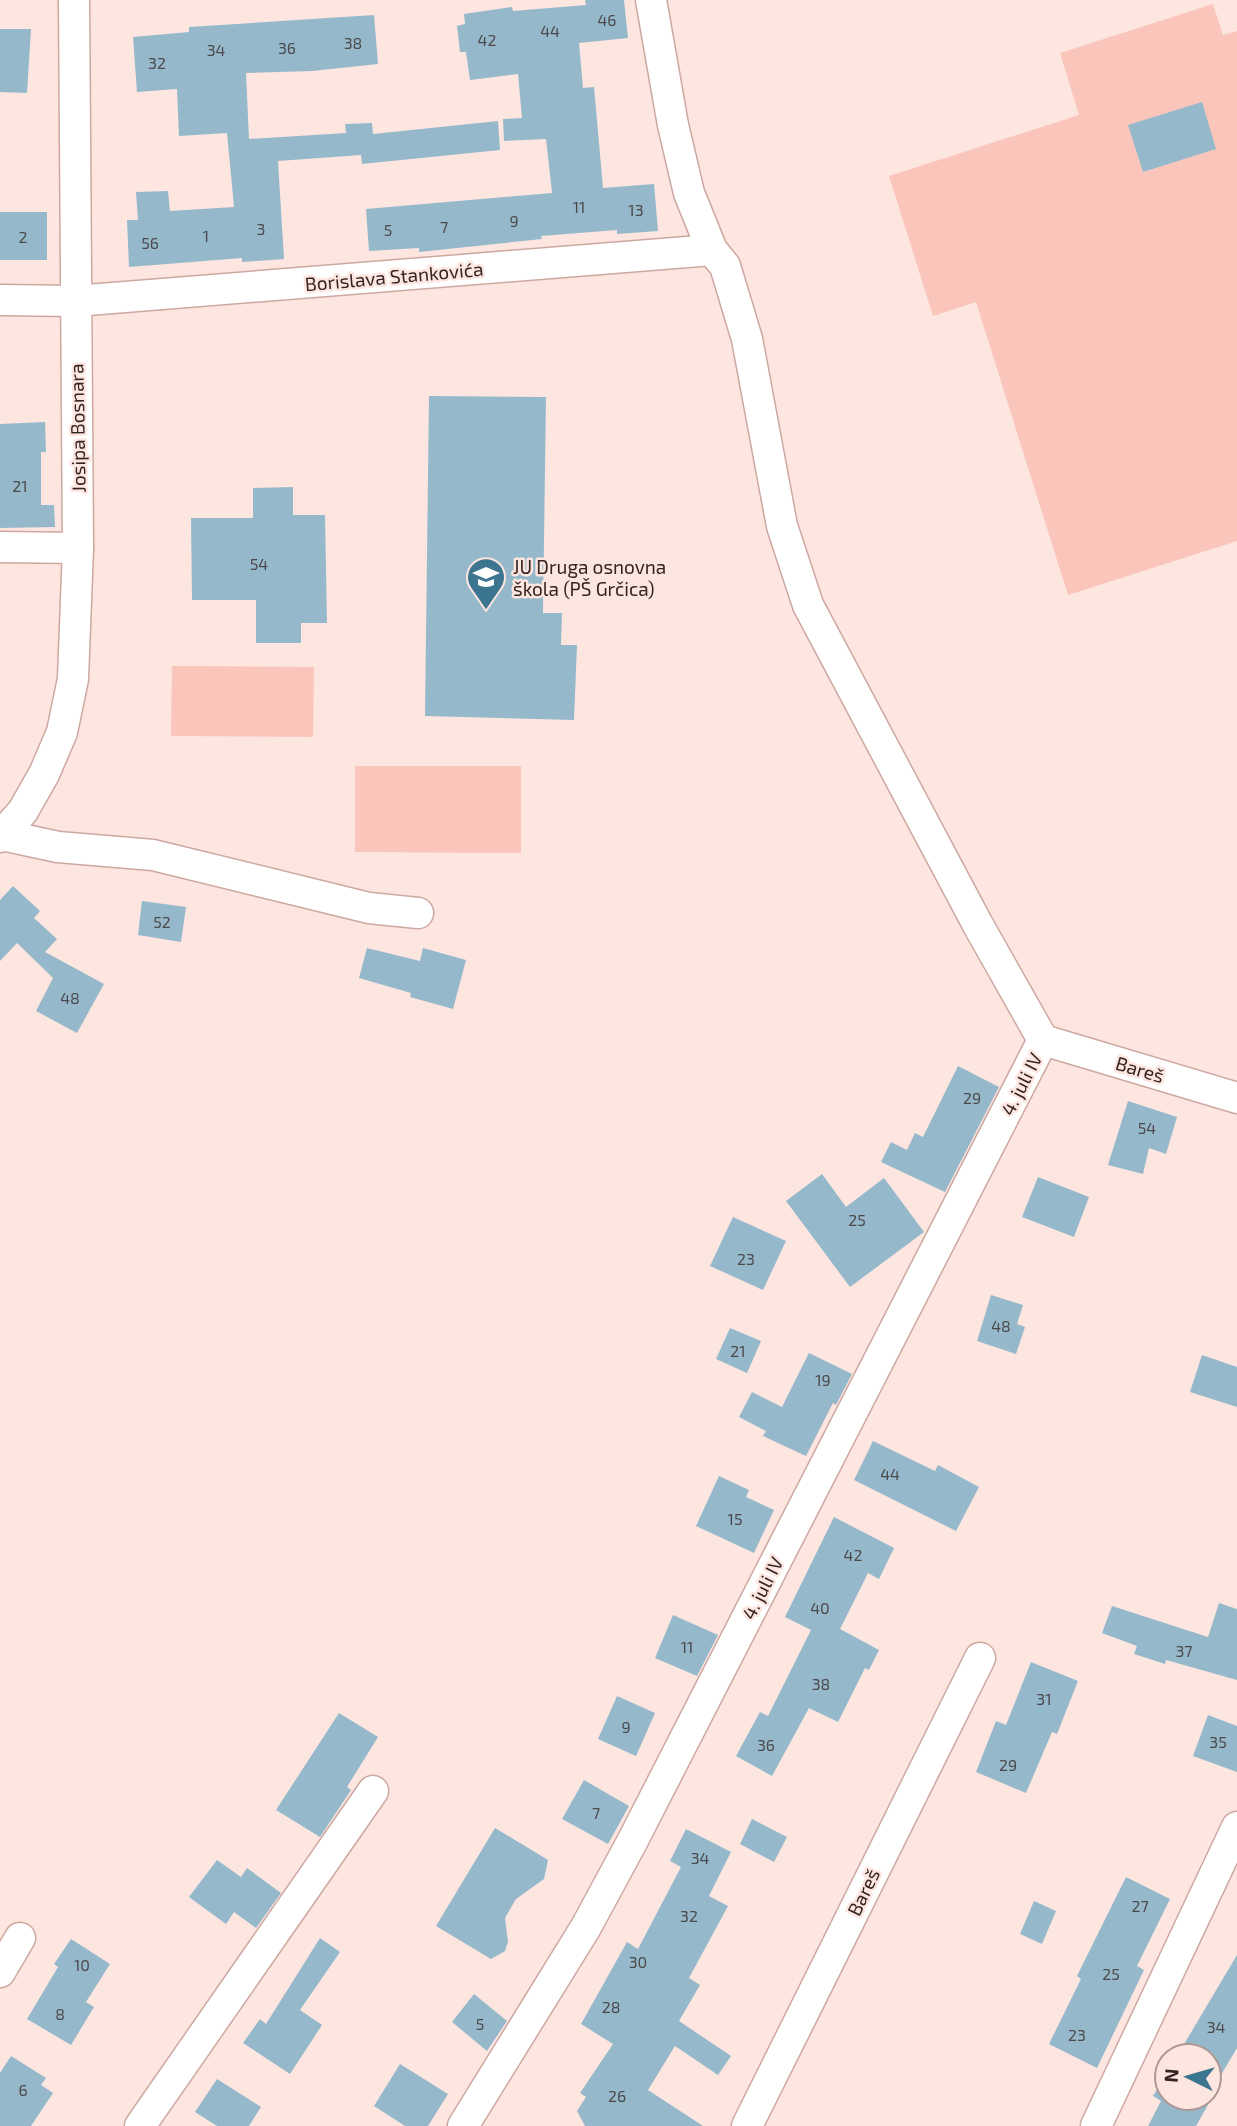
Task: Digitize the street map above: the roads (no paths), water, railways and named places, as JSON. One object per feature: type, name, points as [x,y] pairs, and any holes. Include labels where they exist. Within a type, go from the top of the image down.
[{"type":"street","name":"Josipa Bosnara","points":[[1,836],[23,811],[62,732],[73,679],[78,548],[74,0]]},
{"type":"street","points":[[651,0],[673,125],[689,192],[712,250],[725,266],[747,339],[782,526],[808,605],[1003,971],[1043,1040]]},
{"type":"street","name":"Borislava Stankovića","points":[[0,300],[75,301],[712,250]]},
{"type":"street","points":[[0,547],[78,548]]},
{"type":"street","points":[[1,836],[58,847],[153,855],[369,908],[418,913]]},
{"type":"street","name":"Bareš","points":[[1043,1040],[1237,1098]]},
{"type":"street","name":"4. juli IV","points":[[463,2126],[586,1927],[1043,1040]]},
{"type":"street","name":"Bareš","points":[[747,2126],[980,1658]]},
{"type":"street","points":[[140,2126],[373,1791]]},
{"type":"street","points":[[1096,2126],[1229,1864],[1237,1827]]},
{"type":"street","points":[[0,1972],[20,1938]]},
{"type":"place","name":"JU Druga osnovna škola (PŠ Grčica)","points":[[486,611]]}]
